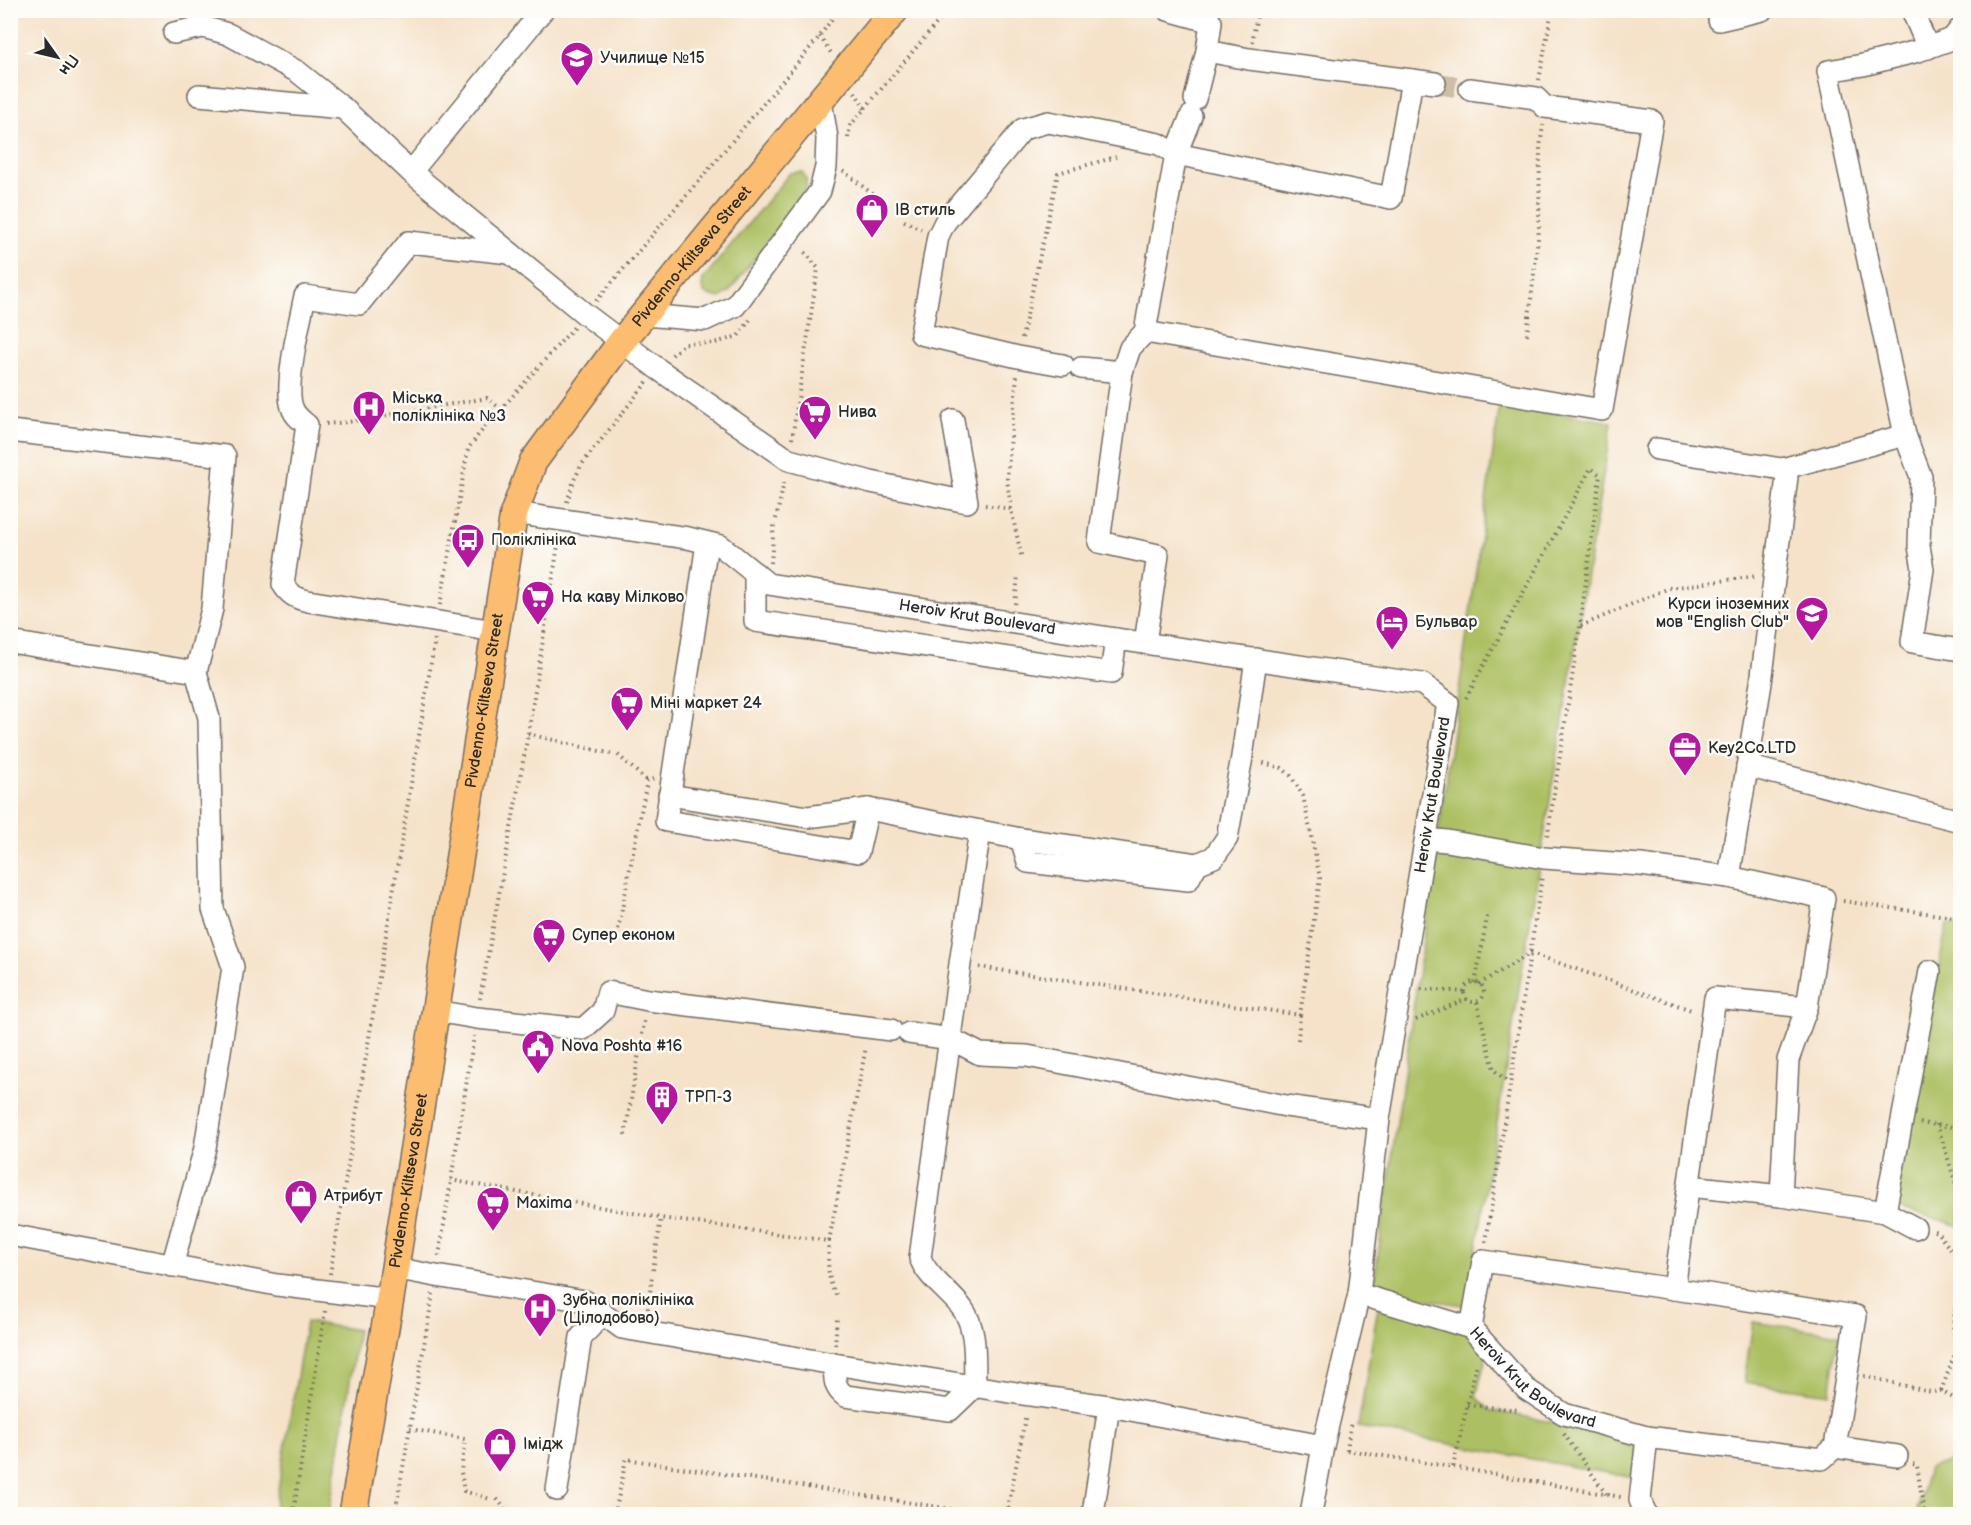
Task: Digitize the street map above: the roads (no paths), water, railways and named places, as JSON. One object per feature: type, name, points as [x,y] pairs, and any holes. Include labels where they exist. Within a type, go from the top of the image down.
[{"type":"main road","name":"Pivdenno-Kiltseva Street","points":[[353,1515],[390,1299],[514,513],[533,462],[622,341],[895,10]]},
{"type":"street","points":[[411,172],[543,10]]},
{"type":"street","points":[[1145,643],[1158,555],[1099,542],[1122,372],[1130,348],[1145,332],[1176,154],[1193,107],[1207,51],[1211,21],[1168,10]]},
{"type":"street","points":[[1719,20],[1762,10]]},
{"type":"street","points":[[1912,10],[1928,48]]},
{"type":"street","points":[[174,33],[202,27],[228,34],[298,72],[344,108],[411,172],[510,253],[658,369],[789,460],[871,482],[967,502],[952,420]]},
{"type":"street","points":[[1960,29],[1952,39],[1928,48],[1863,65],[1828,71],[1905,435],[1921,477],[1919,546],[1923,569],[1912,642],[1960,650]]},
{"type":"street","points":[[1207,51],[1249,59],[1435,83]]},
{"type":"street","points":[[1122,372],[1072,367],[1018,357],[921,334],[938,236],[945,222],[1023,129],[1048,123],[1159,144],[1176,154],[1392,198],[1412,80]]},
{"type":"street","points":[[1145,332],[1602,410],[1652,121],[1470,89]]},
{"type":"street","points":[[199,95],[344,108]]},
{"type":"street","points":[[644,315],[705,320],[735,306],[820,191],[826,167],[827,138],[821,101]]},
{"type":"street","points":[[495,631],[308,601],[299,599],[286,590],[283,584],[307,425],[292,409],[289,393],[295,344],[305,296],[359,304],[410,242],[510,253]]},
{"type":"street","points":[[10,431],[225,456],[212,609],[196,672],[208,718],[213,909],[233,967],[205,1148],[171,1266]]},
{"type":"street","points":[[1657,449],[1782,469],[1905,435]]},
{"type":"street","points":[[1729,877],[1761,683],[1787,477],[1782,469]]},
{"type":"street","name":"Heroiv Krut Boulevard","points":[[514,513],[688,538],[721,546],[762,579],[1013,623],[1422,684],[1448,703],[1379,1119],[1359,1294],[1476,1335],[1526,1389],[1564,1414],[1647,1437],[1822,1459],[1835,1447]]},
{"type":"street","points":[[707,543],[666,821],[858,852],[867,809]]},
{"type":"street","points":[[762,579],[755,621],[1111,673],[1116,639]]},
{"type":"street","points":[[10,642],[196,672]]},
{"type":"street","points":[[669,795],[808,817],[867,809],[1021,839],[1197,864],[1214,857],[1227,838],[1242,757],[1256,659]]},
{"type":"street","points":[[1747,766],[1960,821]]},
{"type":"street","points":[[834,1364],[835,1384],[845,1396],[950,1410],[975,1386],[973,1334],[964,1310],[924,1267],[920,1258],[980,831]]},
{"type":"street","points":[[1426,839],[1544,858],[1641,865],[1729,877],[1824,898],[1807,1007],[1788,1060],[1781,1196]]},
{"type":"street","points":[[1885,1212],[1930,971]]},
{"type":"street","points":[[435,1011],[477,1018],[583,1029],[603,1011],[608,992],[648,1000],[951,1039],[980,1054],[1027,1056],[1286,1106],[1379,1119]]},
{"type":"street","points":[[1674,1289],[1715,998],[1807,1007]]},
{"type":"street","points":[[1689,1186],[1781,1196],[1885,1212],[1915,1228]]},
{"type":"street","points":[[10,1235],[277,1285],[390,1299]]},
{"type":"street","points":[[1476,1335],[1483,1261],[1856,1316],[1835,1447],[1896,1456]]},
{"type":"street","points":[[394,1268],[585,1300],[622,1328],[645,1330],[834,1364],[1109,1406],[1323,1446]]},
{"type":"street","points":[[1311,1515],[1323,1446],[1359,1294]]},
{"type":"street","points":[[557,1490],[581,1337],[603,1314]]},
{"type":"street","points":[[1093,1515],[1109,1406]]},
{"type":"street","points":[[1643,1507],[1647,1437]]},
{"type":"tunnel","points":[[1435,83],[1470,89]]},
{"type":"place","name":"Училище №15","points":[[577,87]]},
{"type":"place","name":"ІВ стиль","points":[[872,239]]},
{"type":"place","name":"Міська поліклініка №3","points":[[369,436]]},
{"type":"place","name":"Нива","points":[[815,441]]},
{"type":"place","name":"Поліклініка","points":[[468,569]]},
{"type":"place","name":"На каву Мілково","points":[[538,626]]},
{"type":"place","name":"Курси іноземних мов \"English Club\"","points":[[1812,642]]},
{"type":"place","name":"Бульвар","points":[[1392,651]]},
{"type":"place","name":"Міні маркет 24","points":[[627,732]]},
{"type":"place","name":"Key2Co.LTD","points":[[1685,777]]},
{"type":"place","name":"Супер економ","points":[[549,964]]},
{"type":"place","name":"Nova Poshta #16","points":[[538,1075]]},
{"type":"place","name":"ТРП-3","points":[[662,1126]]},
{"type":"place","name":"Атрибут","points":[[301,1225]]},
{"type":"place","name":"Maxima","points":[[493,1232]]},
{"type":"place","name":"Зубна поліклініка (Цілодобово)","points":[[540,1338]]},
{"type":"place","name":"Імідж","points":[[500,1473]]}]
